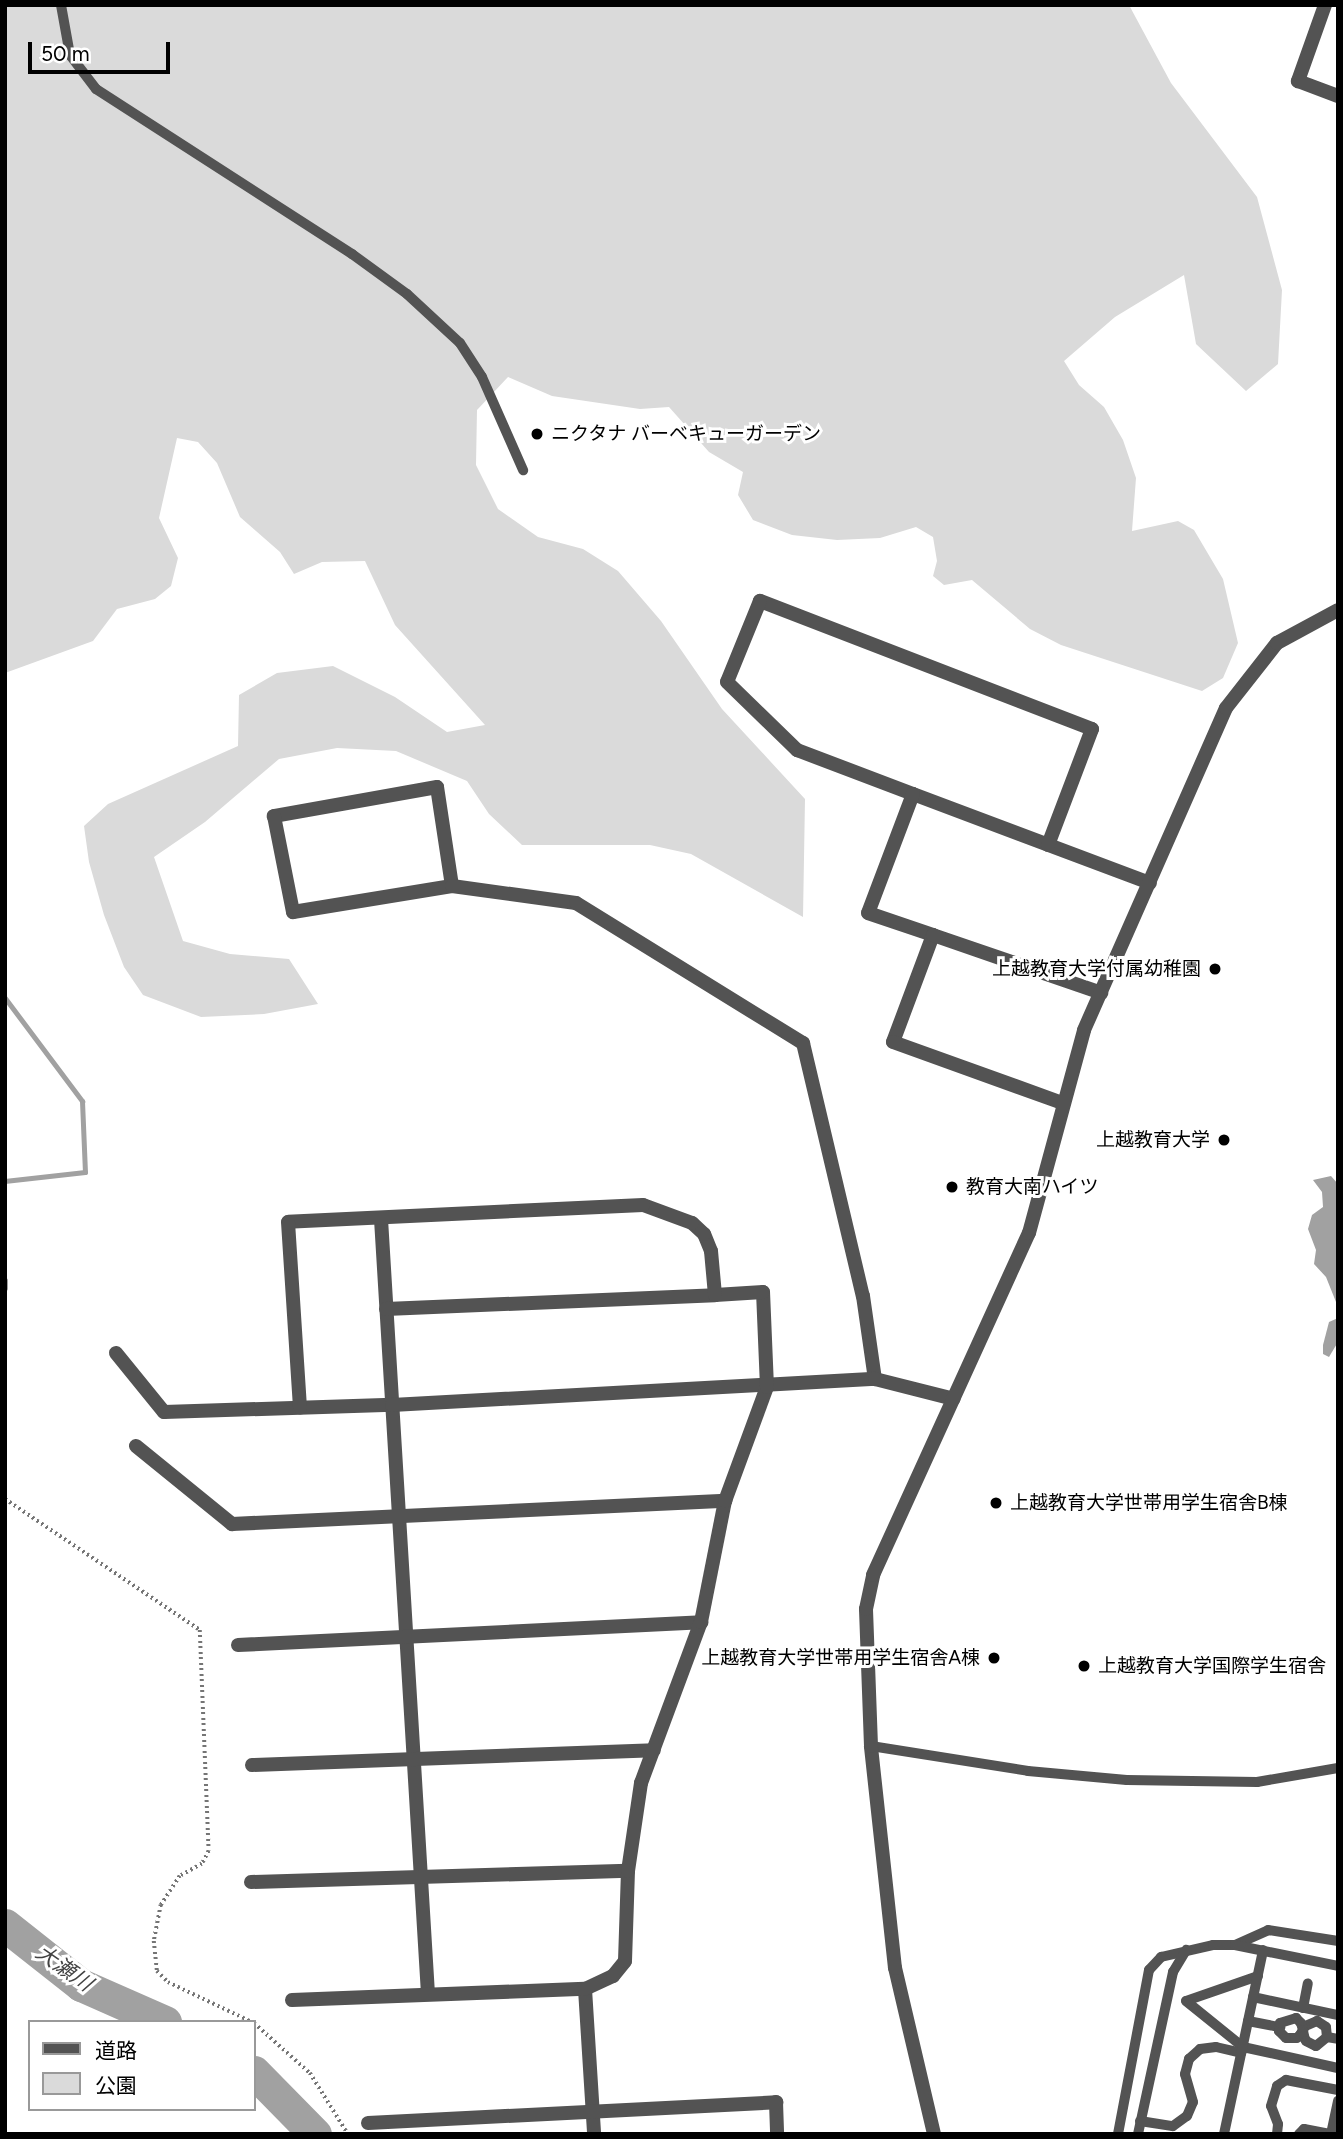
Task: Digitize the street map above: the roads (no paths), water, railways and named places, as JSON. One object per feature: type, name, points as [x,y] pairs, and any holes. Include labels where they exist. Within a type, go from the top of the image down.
[{"type":"street","points":[[1325,5],[1298,81],[1338,96]]},
{"type":"street","points":[[1048,845],[1092,729],[760,601],[727,682],[797,751],[913,794],[1048,845],[1150,883]]},
{"type":"street","points":[[934,2134],[895,1968],[871,1746],[866,1609],[873,1575],[1029,1233],[1084,1030],[1220,720],[1251,672],[1277,643],[1338,610]]},
{"type":"street","points":[[452,886],[437,787],[274,816],[293,912],[452,886],[576,903],[803,1043],[863,1296],[875,1379]]},
{"type":"street","points":[[913,794],[868,913],[1101,993]]},
{"type":"street","points":[[933,935],[892,1042],[1062,1104]]},
{"type":"street","points":[[300,1408],[288,1222],[643,1205],[692,1223],[704,1234],[711,1251],[715,1295]]},
{"type":"street","points":[[381,1219],[428,1993]]},
{"type":"street","points":[[292,2000],[585,1989],[613,1976],[625,1961],[628,1871],[641,1783],[701,1622],[725,1501],[767,1387],[763,1292],[386,1309]]},
{"type":"street","points":[[116,1353],[164,1412],[392,1405],[767,1387],[875,1379],[954,1399]]},
{"type":"street","points":[[136,1446],[232,1524],[725,1501]]},
{"type":"street","points":[[238,1645],[701,1622]]},
{"type":"street","points":[[252,1765],[654,1750]]},
{"type":"street","points":[[251,1882],[628,1871]]},
{"type":"street","points":[[585,1989],[594,2134]]},
{"type":"street","points":[[368,2123],[776,2102],[777,2134]]},
{"type":"lane","points":[[61,5],[70,55],[96,89],[352,254],[407,294],[460,343],[482,377],[523,470]]},
{"type":"lane","points":[[871,1746],[1028,1771],[1127,1780],[1257,1782],[1338,1768]]},
{"type":"lane","points":[[1235,1945],[1268,1930],[1338,1941]]},
{"type":"lane","points":[[1118,2134],[1149,1970],[1161,1957],[1186,1950],[1235,1945],[1338,1966]]},
{"type":"lane","points":[[1138,2134],[1173,1972],[1186,1950]]},
{"type":"lane","points":[[1224,2134],[1263,1950]]},
{"type":"lane","points":[[1242,2050],[1185,2001],[1258,1976]]},
{"type":"lane","points":[[1303,2008],[1308,1983]]},
{"type":"lane","points":[[1253,1997],[1338,2015]]},
{"type":"lane","points":[[1248,2021],[1280,2027],[1290,2017],[1297,2018],[1303,2030],[1311,2045],[1321,2045],[1332,2038],[1326,2026],[1317,2021],[1303,2030]]},
{"type":"lane","points":[[1140,2121],[1173,2126],[1187,2116],[1194,2102],[1185,2074],[1189,2059],[1200,2049],[1242,2050],[1338,2068]]},
{"type":"lane","points":[[1277,2134],[1278,2124],[1271,2106],[1277,2086],[1286,2080],[1338,2090]]},
{"type":"lane","points":[[1298,2134],[1304,2129],[1330,2134],[1338,2101]]},
{"type":"waterway","points":[[5,998],[82,1101],[85,1172],[5,1181]]},
{"type":"waterway","points":[[5,1280],[5,1288]]},
{"type":"waterway","name":"大瀬川","points":[[5,1925],[81,1985],[160,2020]]},
{"type":"waterway","name":"大瀬川","points":[[256,2074],[315,2134]]},
{"type":"place","name":"ニクタナ バーベキューガーデン","points":[[537,434]]},
{"type":"place","name":"上越教育大学付属幼稚園","points":[[1215,969]]},
{"type":"place","name":"上越教育大学","points":[[1224,1140]]},
{"type":"place","name":"教育大南ハイツ","points":[[952,1187]]},
{"type":"place","name":"上越教育大学世帯用学生宿舎B棟","points":[[996,1503]]},
{"type":"place","name":"上越教育大学世帯用学生宿舎A棟","points":[[994,1658]]},
{"type":"place","name":"上越教育大学国際学生宿舎","points":[[1084,1666]]}]
